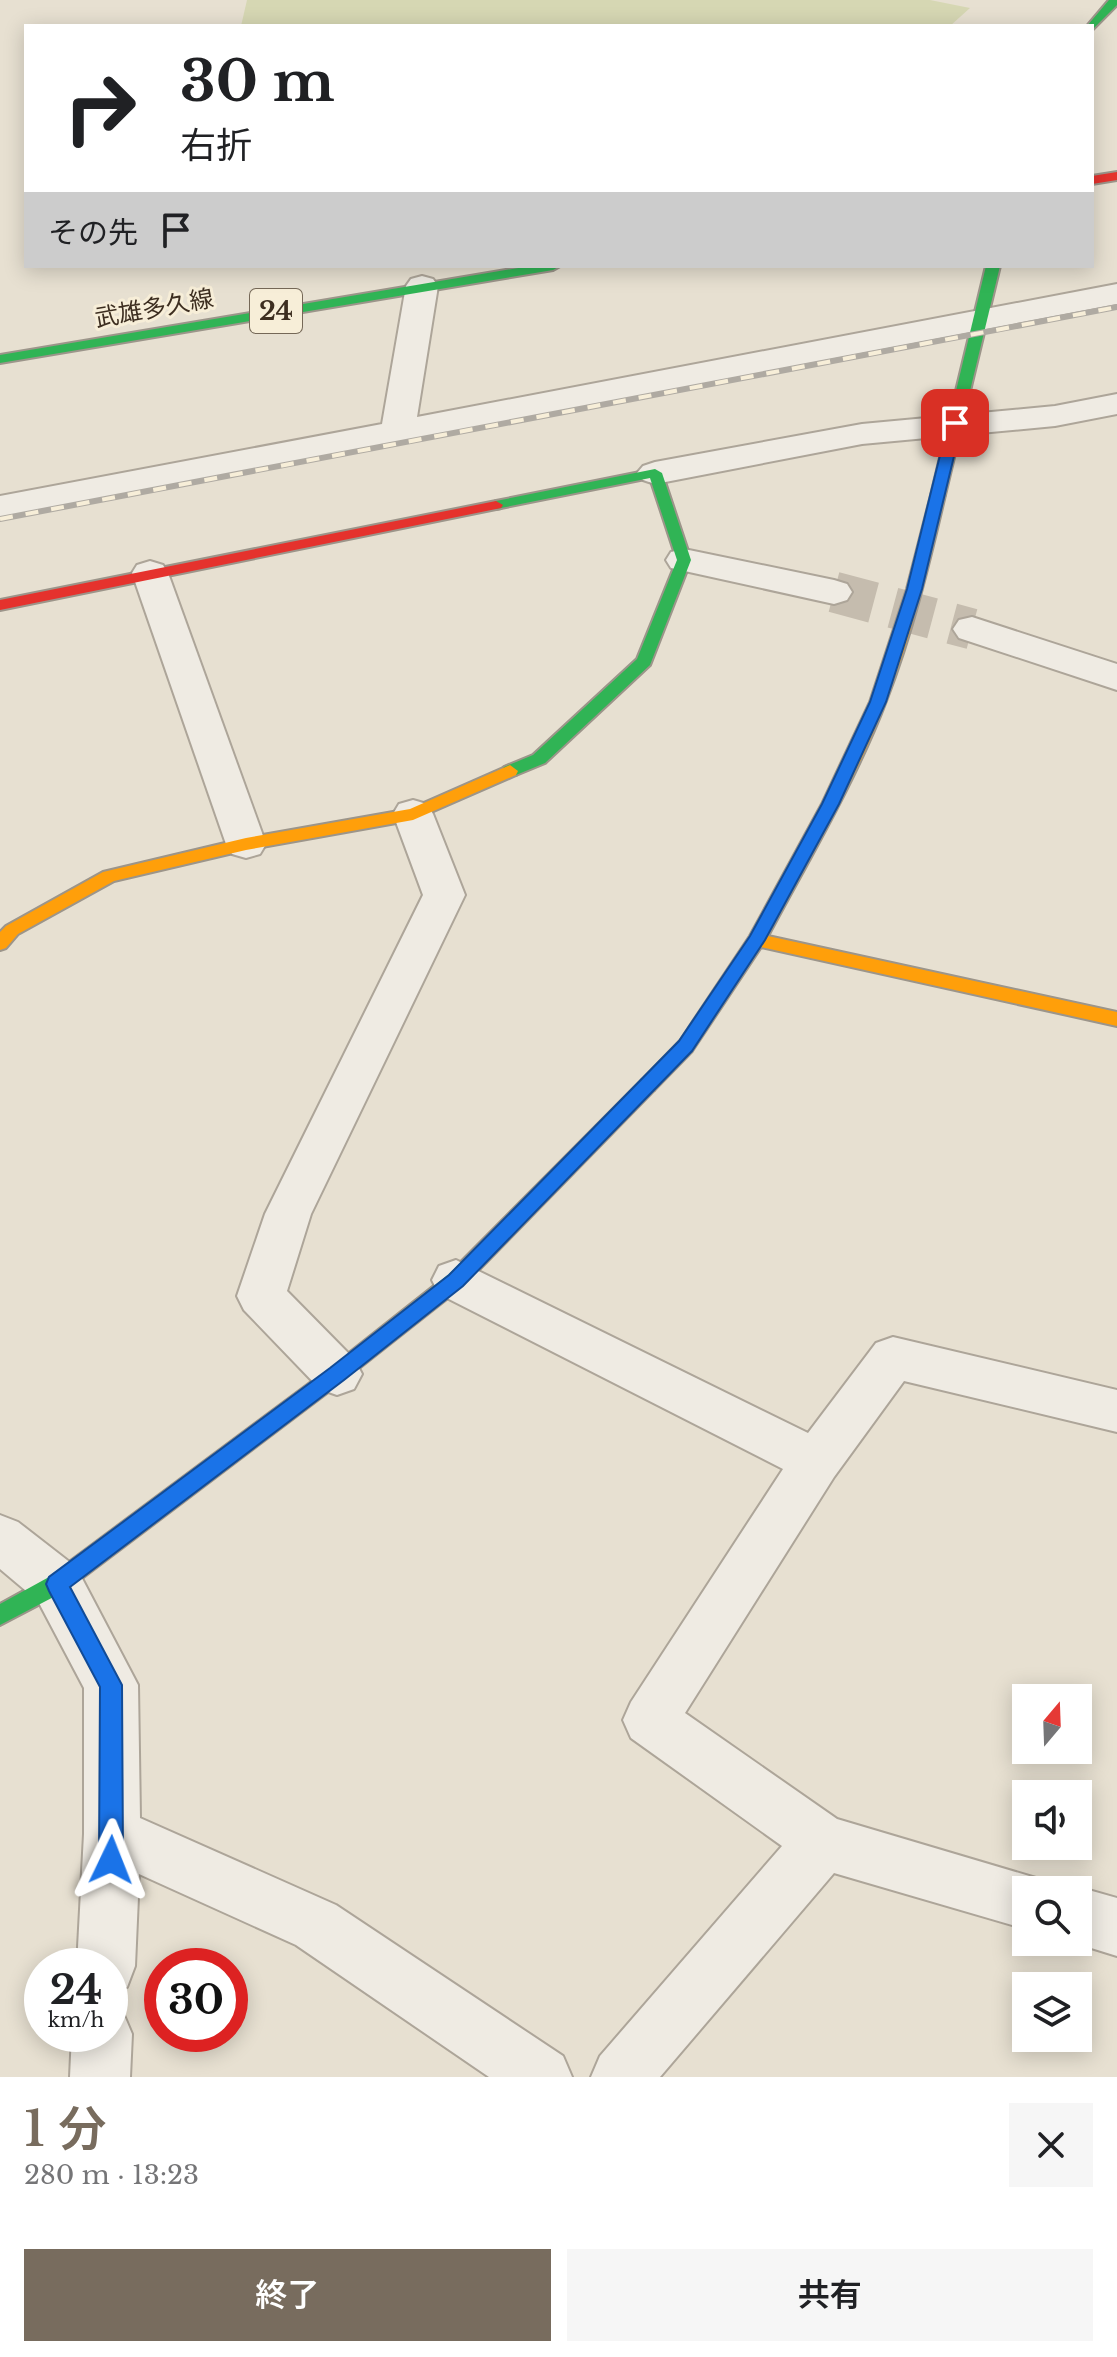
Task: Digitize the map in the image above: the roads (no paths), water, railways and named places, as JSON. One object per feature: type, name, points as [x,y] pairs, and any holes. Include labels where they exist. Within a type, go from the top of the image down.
[{"type":"street","points":[[1094,25],[1115,0]]},
{"type":"street","points":[[1094,180],[1117,176]]},
{"type":"street","name":"武雄多久線","points":[[0,359],[540,268]]},
{"type":"street","points":[[0,1615],[57,1584],[337,1374],[456,1280],[686,1046],[757,940],[830,804],[878,702],[915,589],[993,268]]},
{"type":"street","points":[[398,431],[422,286]]},
{"type":"street","points":[[0,507],[1117,294]]},
{"type":"street","points":[[0,605],[862,434],[1055,416],[1117,404]]},
{"type":"street","points":[[0,944],[12,930],[109,876],[246,844],[413,814],[539,759],[644,661],[684,560],[655,473]]},
{"type":"street","points":[[684,560],[834,592]]},
{"type":"street","points":[[150,573],[246,844]]},
{"type":"street","points":[[972,629],[1117,677]]},
{"type":"street","points":[[337,1374],[261,1296],[288,1214],[444,895],[413,814]]},
{"type":"street","points":[[757,940],[1117,1019]]},
{"type":"street","points":[[456,1280],[816,1461]]},
{"type":"street","points":[[1012,1897],[823,1842],[650,1720],[816,1461],[893,1358],[1117,1411]]},
{"type":"street","points":[[0,1538],[57,1584],[111,1685],[112,1834],[107,1948]]},
{"type":"street","points":[[112,1834],[316,1925],[542,2077]]},
{"type":"street","points":[[621,2077],[823,1842]]},
{"type":"street","points":[[1092,1920],[1117,1927]]},
{"type":"street","points":[[100,2077],[101,2052]]},
{"type":"tunnel","points":[[834,592],[972,629]]},
{"type":"railway","points":[[0,519],[1117,307]]}]
